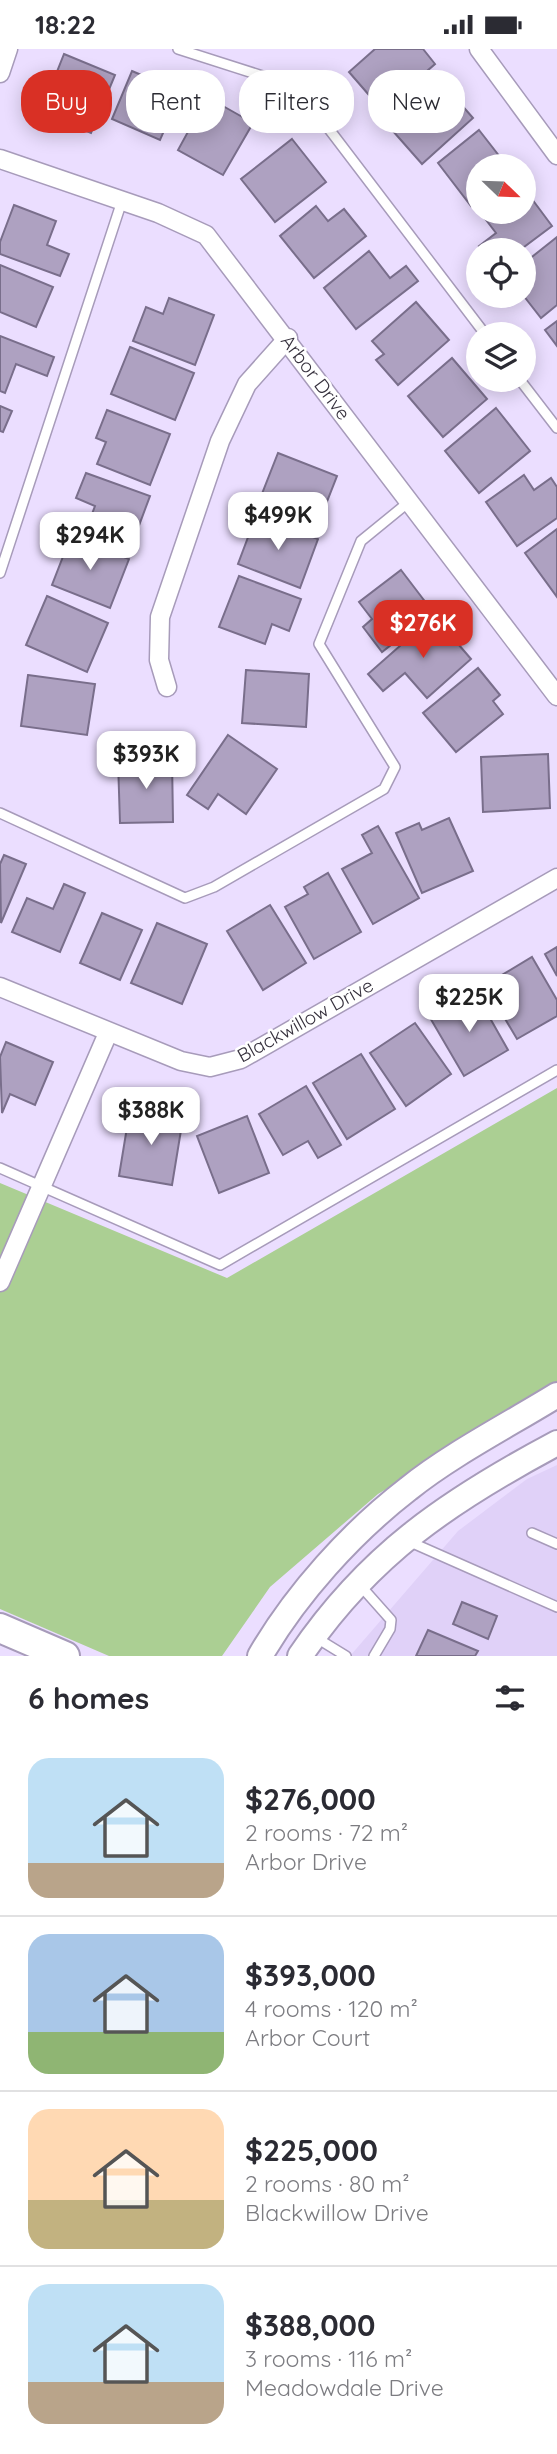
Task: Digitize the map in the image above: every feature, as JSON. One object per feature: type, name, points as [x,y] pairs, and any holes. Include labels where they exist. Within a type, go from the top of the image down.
[{"type":"main road","points":[[260,1656],[292,1608],[327,1567],[408,1488],[557,1395]]},
{"type":"main road","points":[[306,1646],[357,1583],[403,1539],[481,1483],[557,1443]]},
{"type":"main road","points":[[0,1628],[65,1656]]},
{"type":"street","points":[[0,73],[8,49]]},
{"type":"street","points":[[479,49],[557,155]]},
{"type":"street","name":"Arbor Drive","points":[[0,159],[122,201],[206,235],[288,338],[557,696]]},
{"type":"street","points":[[167,687],[159,660],[160,617],[220,441],[247,384],[288,338]]},
{"type":"street","name":"Blackwillow Drive","points":[[0,987],[181,1061],[210,1067],[240,1059],[557,878]]},
{"type":"street","points":[[0,1282],[108,1033]]},
{"type":"lane","points":[[178,49],[297,87],[476,322]]},
{"type":"lane","points":[[0,573],[122,201]]},
{"type":"lane","points":[[529,392],[557,428]]},
{"type":"lane","points":[[0,813],[185,898],[214,887],[384,789],[395,767],[319,644],[361,541],[410,501]]},
{"type":"lane","points":[[0,1168],[219,1265],[557,1070]]},
{"type":"lane","points":[[532,1533],[557,1544]]},
{"type":"lane","points":[[403,1539],[557,1607]]},
{"type":"lane","points":[[357,1583],[391,1620],[390,1629],[374,1656]]},
{"type":"lane","points":[[306,1646],[346,1656]]},
{"type":"shaded area","points":[[557,1465],[557,1656],[350,1656],[458,1531],[527,1479]]},
{"type":"green space","points":[[557,1088],[557,1387],[378,1494],[270,1587],[222,1656],[109,1656],[0,1609],[0,1183],[227,1278]]},
{"type":"building","points":[[375,49],[423,49],[435,64],[428,70],[368,70],[368,94],[354,78],[354,70],[351,70]]},
{"type":"building","points":[[64,54],[103,70],[58,70]]},
{"type":"building","points":[[126,85],[126,125],[112,119]]},
{"type":"building","points":[[225,107],[239,115],[239,133],[247,133],[223,175],[178,150],[187,133],[225,133]]},
{"type":"building","points":[[465,109],[473,118],[465,125]]},
{"type":"building","points":[[479,130],[498,154],[466,154],[466,199],[438,163]]},
{"type":"building","points":[[144,133],[163,133],[160,140]]},
{"type":"building","points":[[395,133],[456,133],[422,164]]},
{"type":"building","points":[[292,139],[326,182],[275,222],[241,179]]},
{"type":"building","points":[[536,204],[552,226],[536,238],[489,238],[496,233],[489,224],[536,224]]},
{"type":"building","points":[[14,205],[56,221],[47,245],[69,254],[60,276],[0,254],[0,242]]},
{"type":"building","points":[[316,206],[328,221],[344,209],[366,236],[314,278],[280,236]]},
{"type":"building","points":[[557,237],[557,305],[541,318],[533,308],[536,308],[536,254]]},
{"type":"building","points":[[369,251],[390,278],[406,266],[418,281],[356,329],[324,288]]},
{"type":"building","points":[[0,265],[53,287],[36,327],[0,312]]},
{"type":"building","points":[[169,298],[214,315],[195,365],[133,341],[146,307],[163,314]]},
{"type":"building","points":[[416,302],[449,340],[398,385],[376,360],[384,354],[372,341]]},
{"type":"building","points":[[557,321],[557,346],[545,330]]},
{"type":"building","points":[[0,336],[54,357],[47,376],[16,364],[5,393],[0,391]]},
{"type":"building","points":[[130,347],[194,373],[175,420],[111,394]]},
{"type":"building","points":[[452,358],[466,374],[466,392],[481,392],[487,399],[443,437],[408,396]]},
{"type":"building","points":[[0,406],[12,411],[3,432],[0,431]]},
{"type":"building","points":[[496,408],[530,451],[479,493],[445,451]]},
{"type":"building","points":[[107,410],[170,434],[150,485],[97,464],[106,442],[96,438]]},
{"type":"building","points":[[278,453],[337,476],[317,527],[258,504]]},
{"type":"building","points":[[86,473],[150,496],[131,547],[86,530],[95,506],[76,498]]},
{"type":"building","points":[[524,475],[534,490],[551,478],[557,487],[557,518],[517,546],[486,502]]},
{"type":"building","points":[[256,516],[318,539],[300,588],[238,564]]},
{"type":"building","points":[[557,529],[557,597],[525,553]]},
{"type":"building","points":[[71,536],[129,559],[110,608],[52,585]]},
{"type":"building","points":[[401,570],[433,612],[382,652],[363,627],[372,619],[359,602]]},
{"type":"building","points":[[239,576],[301,599],[289,631],[272,624],[265,644],[219,627]]},
{"type":"building","points":[[47,596],[108,623],[87,672],[26,645]]},
{"type":"building","points":[[434,616],[471,659],[427,698],[405,673],[383,691],[368,674]]},
{"type":"building","points":[[478,668],[500,695],[493,701],[503,714],[456,752],[423,713]]},
{"type":"building","points":[[246,670],[309,674],[306,727],[242,723]]},
{"type":"building","points":[[28,675],[95,684],[87,735],[21,726]]},
{"type":"building","points":[[228,735],[277,769],[246,814],[218,794],[208,809],[187,795]]},
{"type":"building","points":[[548,754],[550,808],[483,812],[481,757]]},
{"type":"building","points":[[172,759],[173,822],[120,823],[118,761]]},
{"type":"building","points":[[449,818],[473,871],[422,893],[396,833],[419,823],[422,830]]},
{"type":"building","points":[[378,826],[419,898],[373,924],[342,869],[372,853],[362,835]]},
{"type":"building","points":[[4,855],[26,864],[1,923],[0,864]]},
{"type":"building","points":[[328,873],[361,932],[314,959],[285,907],[308,894],[304,887]]},
{"type":"building","points":[[64,884],[85,893],[60,952],[12,932],[27,898],[53,909]]},
{"type":"building","points":[[270,905],[306,963],[263,990],[227,931]]},
{"type":"building","points":[[102,913],[142,930],[120,980],[80,963]]},
{"type":"building","points":[[157,923],[207,944],[182,1004],[131,983]]},
{"type":"building","points":[[557,947],[557,976],[545,954]]},
{"type":"building","points":[[532,957],[557,1000],[557,1016],[517,1039],[485,985]]},
{"type":"building","points":[[478,997],[508,1050],[464,1076],[429,1016],[458,999],[462,1007]]},
{"type":"building","points":[[415,1023],[451,1074],[406,1106],[370,1053]]},
{"type":"building","points":[[6,1042],[53,1062],[35,1105],[10,1094],[2,1113],[0,1057]]},
{"type":"building","points":[[361,1054],[395,1109],[347,1139],[313,1083]]},
{"type":"building","points":[[306,1086],[341,1145],[318,1158],[308,1141],[283,1155],[259,1114]]},
{"type":"building","points":[[130,1109],[183,1118],[172,1185],[119,1176]]},
{"type":"building","points":[[247,1116],[269,1173],[219,1193],[197,1136]]},
{"type":"building","points":[[462,1602],[497,1616],[488,1639],[453,1624]]},
{"type":"building","points":[[428,1630],[478,1651],[475,1656],[416,1656]]}]
